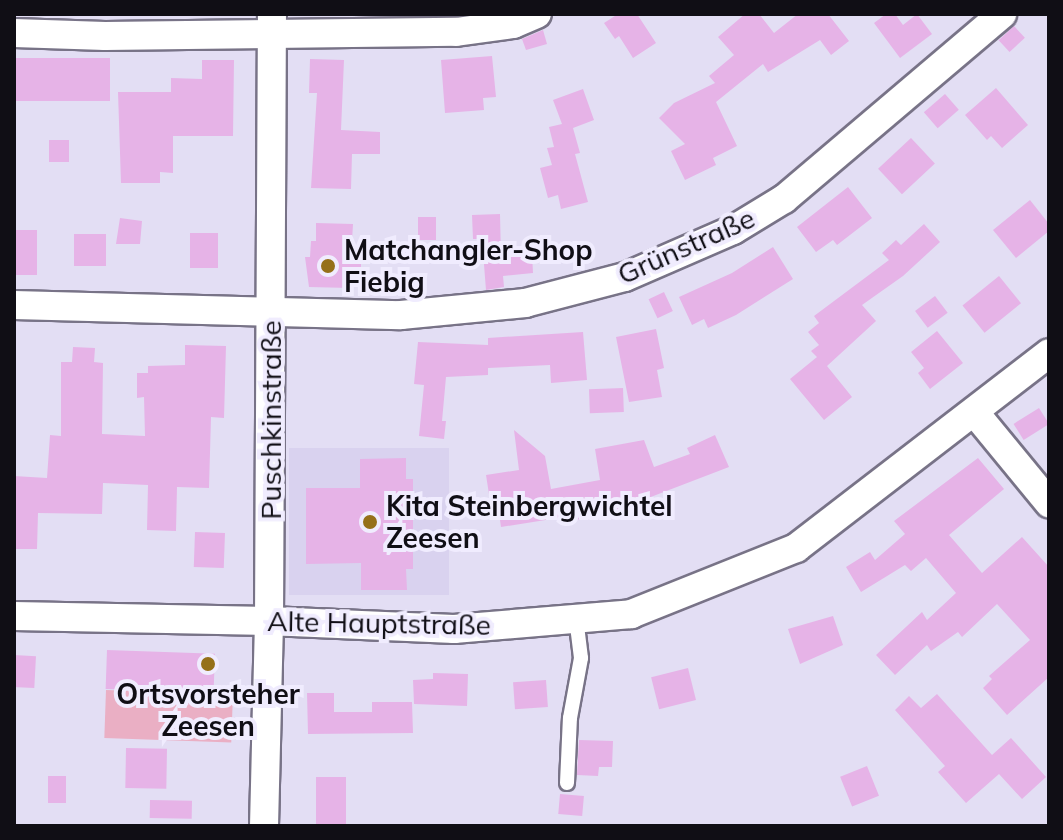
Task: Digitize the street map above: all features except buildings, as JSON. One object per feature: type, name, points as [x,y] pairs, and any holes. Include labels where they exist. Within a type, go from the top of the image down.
[{"type":"street","points":[[14,33],[105,36],[272,23],[456,32],[513,24],[537,14]]},
{"type":"street","name":"Grünstraße","points":[[14,305],[272,309],[401,315],[525,303],[625,277],[733,230],[784,199],[1002,14]]},
{"type":"street","name":"Puschkinstraße","points":[[264,826],[269,621],[272,23]]},
{"type":"street","name":"Alte Hauptstraße","points":[[14,616],[269,621],[454,629],[631,614],[796,548],[1049,353]]},
{"type":"street","points":[[975,413],[1049,503]]},
{"type":"lane","points":[[567,783],[570,718],[581,658],[576,619]]},
{"type":"shaded area","name":"Kita Steinbergwichtel Zeesen","points":[[289,448],[449,448],[449,595],[289,595]]},
{"type":"shaded area","points":[[106,690],[233,694],[231,742],[104,738]]},
{"type":"place","name":"Matchangler-Shop Fiebig","points":[[328,266]]},
{"type":"place","name":"Kita Steinbergwichtel Zeesen","points":[[370,522]]},
{"type":"place","name":"Ortsvorsteher Zeesen","points":[[208,664]]}]
